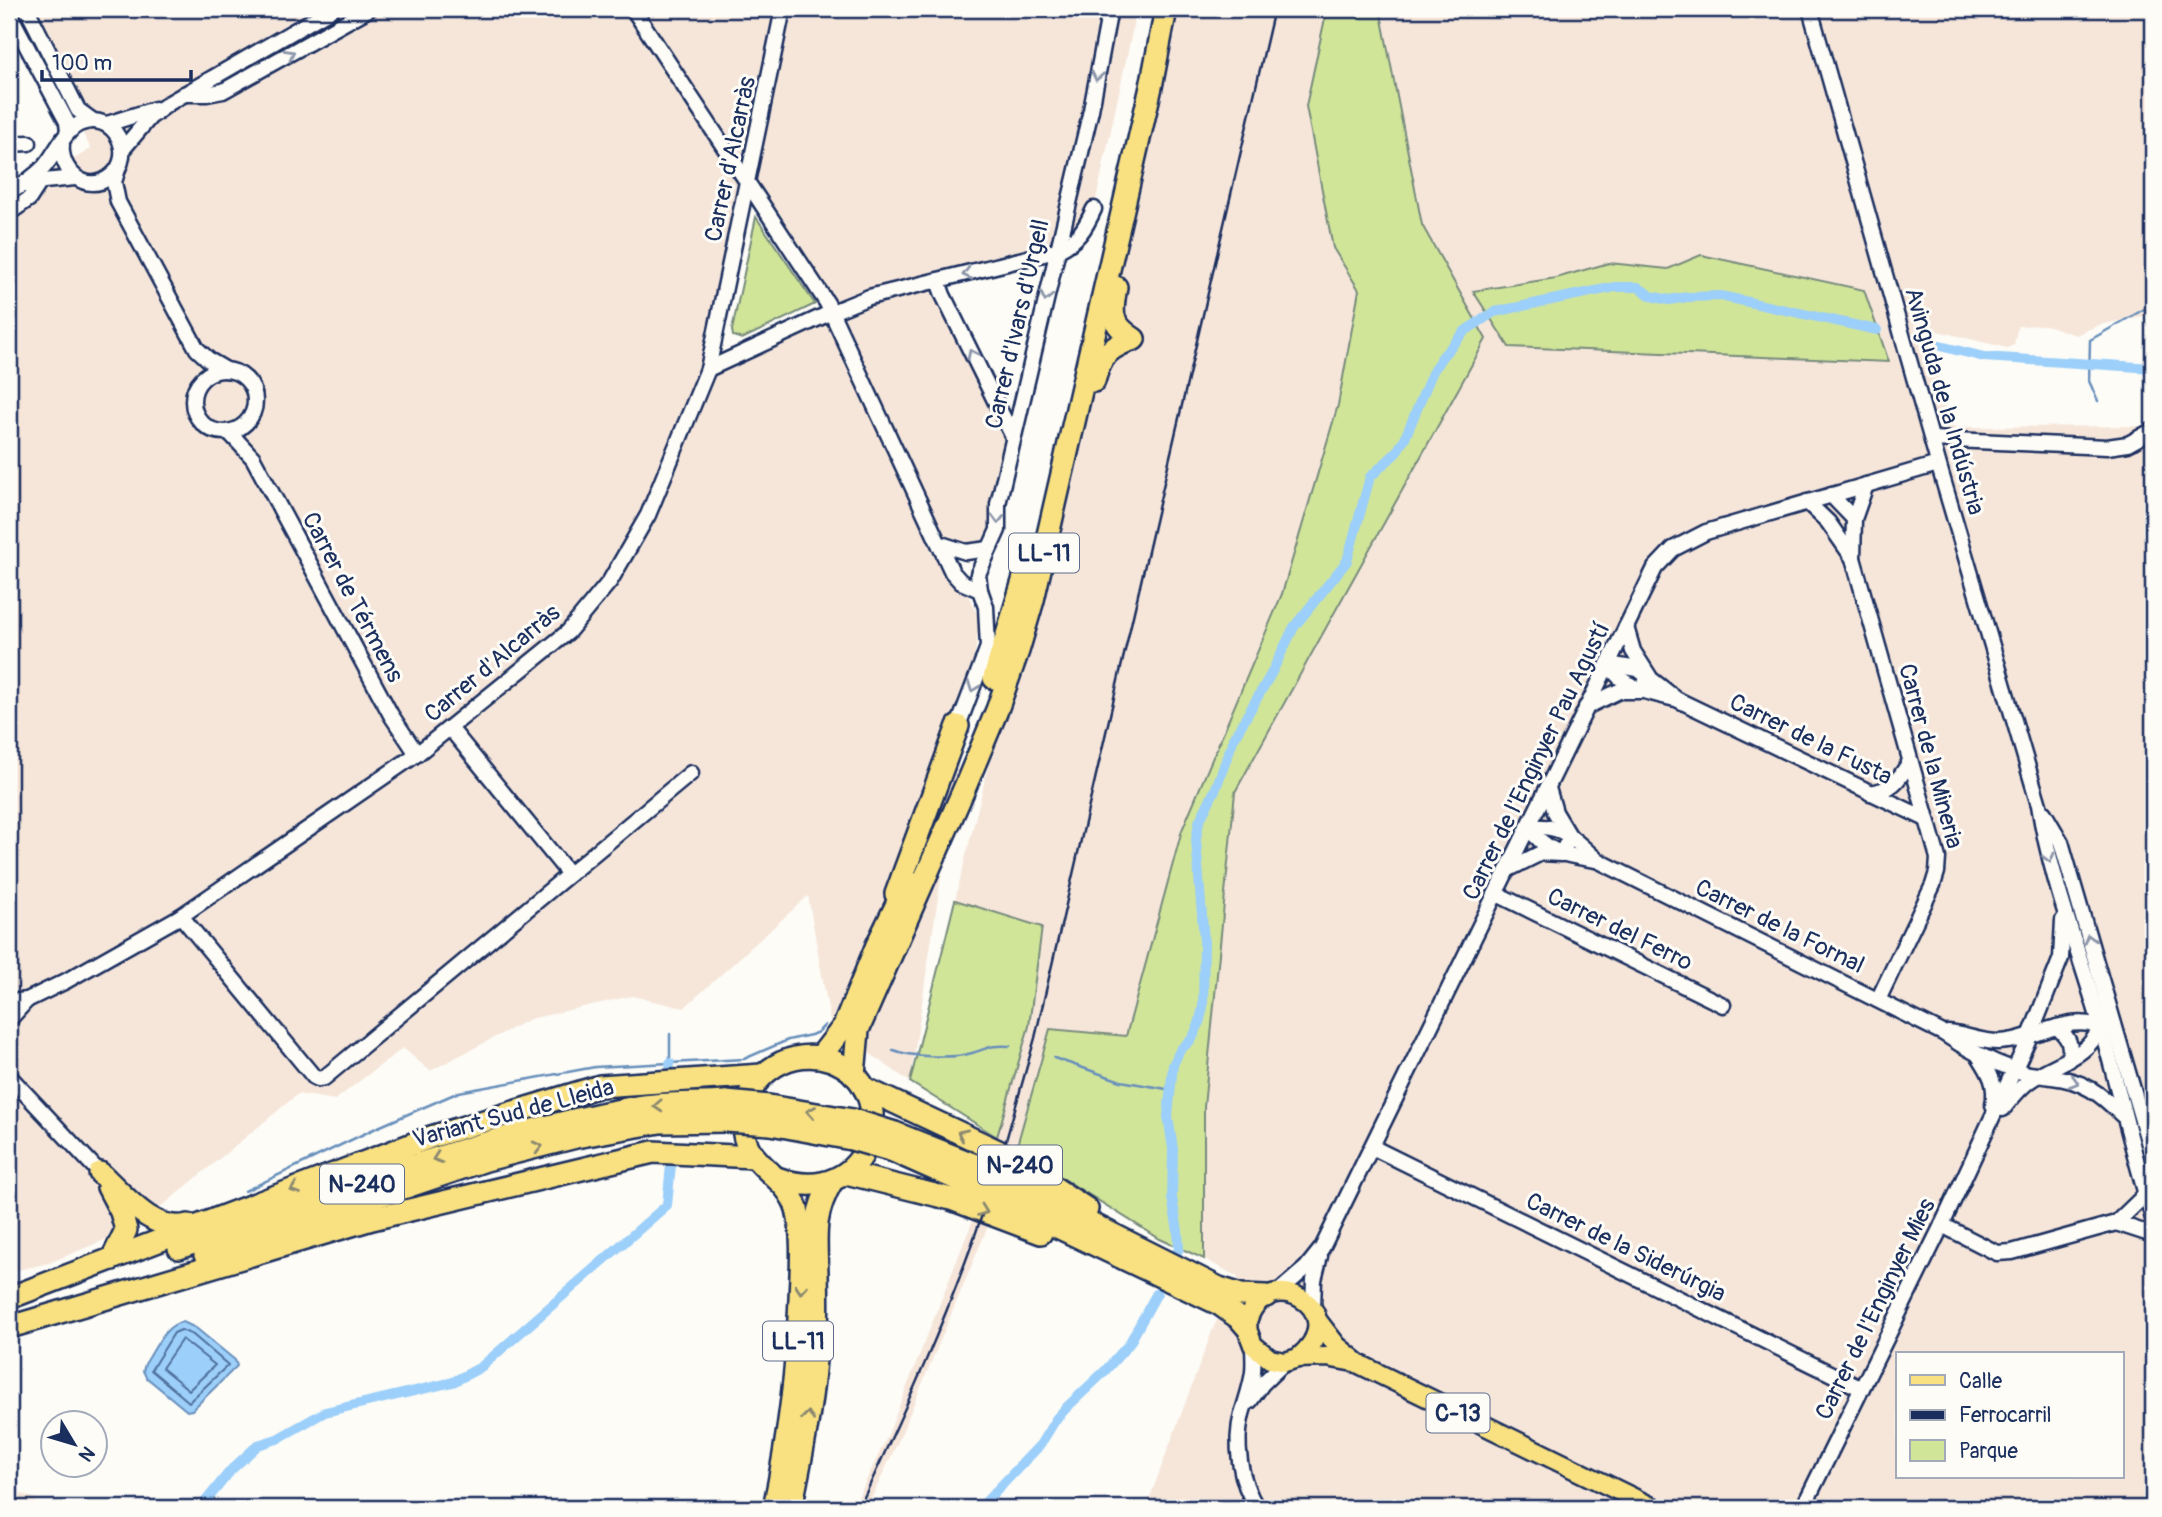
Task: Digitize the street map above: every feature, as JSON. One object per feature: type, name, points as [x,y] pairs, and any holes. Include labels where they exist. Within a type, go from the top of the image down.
[{"type":"highway","name":"LL-11","points":[[820,1057],[844,1026],[877,945],[918,859],[982,710],[1020,595],[1116,189],[1152,9]]},
{"type":"highway","name":"LL-11","points":[[792,1508],[805,1444],[815,1360],[815,1227],[822,1199],[839,1177],[862,1156],[872,1134],[872,1110],[859,1082],[858,1030],[965,787],[1018,651],[1033,600],[1071,438],[1166,9]]},
{"type":"highway","points":[[1071,438],[1087,411],[1102,360],[1114,346],[1134,339],[1116,324],[1112,309],[1122,254],[1117,234]]},
{"type":"highway","points":[[877,945],[958,726]]},
{"type":"highway","points":[[762,1075],[774,1065],[789,1059],[820,1057],[844,1067],[859,1082]]},
{"type":"highway","name":"LL-11","points":[[762,1075],[746,1100],[743,1115],[743,1130],[754,1157],[764,1169],[777,1178],[795,1185],[814,1186],[839,1177]]},
{"type":"highway","name":"N-240","points":[[9,1298],[431,1138],[600,1086],[762,1075]]},
{"type":"highway","name":"N-240","points":[[859,1082],[998,1151],[1142,1244],[1161,1269]]},
{"type":"highway","name":"Variant Sud de Lleida","points":[[9,1325],[251,1238],[486,1160],[576,1137],[726,1111],[770,1115],[852,1130],[894,1142]]},
{"type":"highway","name":"N-240","points":[[894,1142],[980,1190],[1161,1269]]},
{"type":"highway","name":"N-240","points":[[894,1142],[975,1166],[1219,1304],[1240,1319],[1250,1336]]},
{"type":"highway","name":"N-240","points":[[9,1325],[372,1219],[653,1152],[754,1157]]},
{"type":"highway","points":[[100,1173],[158,1223],[176,1228],[227,1215]]},
{"type":"highway","points":[[100,1173],[121,1212],[126,1230],[112,1259]]},
{"type":"highway","name":"N-240","points":[[839,1177],[951,1199],[1232,1293],[1271,1295]]},
{"type":"highway","name":"LL-11","points":[[774,1508],[788,1443],[797,1360],[802,1267],[797,1211],[791,1194],[777,1178]]},
{"type":"main road","name":"C-13","points":[[1271,1295],[1294,1294],[1315,1313],[1336,1346],[1359,1364],[1654,1508]]},
{"type":"main road","points":[[1250,1336],[1253,1308],[1271,1295]]},
{"type":"main road","points":[[1291,1360],[1314,1340],[1315,1313]]},
{"type":"main road","name":"C-13","points":[[1250,1336],[1270,1359],[1327,1357],[1359,1364]]},
{"type":"street","points":[[27,9],[78,110],[115,130],[123,149]]},
{"type":"street","points":[[118,202],[114,182],[123,149],[150,117],[183,94],[332,9]]},
{"type":"street","points":[[183,94],[223,91],[369,9]]},
{"type":"street","points":[[633,9],[832,312],[956,578],[967,586],[980,590]]},
{"type":"street","name":"Carrer d'Alcarràs","points":[[9,1002],[27,1000],[66,981],[181,916],[417,754],[568,632],[610,581],[648,515],[708,369],[783,9]]},
{"type":"street","name":"Carrer d'Ivars d'Urgell","points":[[958,726],[988,647],[986,607],[978,574],[998,530],[998,505],[1091,110],[1110,9]]},
{"type":"street","name":"Avinguda de la Indústria","points":[[1810,9],[1938,464],[2039,805],[2046,849],[2101,1027],[2123,1116],[2153,1217]]},
{"type":"street","points":[[9,13],[67,122],[63,163],[82,180],[103,187],[118,202],[197,349],[209,360],[235,372],[250,384],[255,402],[249,421],[229,432],[210,429],[196,415],[193,396],[200,381],[209,374],[226,370]]},
{"type":"street","points":[[14,190],[43,168],[65,138],[83,122],[140,115],[169,103]]},
{"type":"street","points":[[9,144],[29,143]]},
{"type":"street","points":[[14,190],[40,182],[106,179],[119,168]]},
{"type":"street","points":[[9,213],[29,199],[40,182]]},
{"type":"street","points":[[708,369],[869,297],[1056,251],[1082,233],[1094,209]]},
{"type":"street","points":[[938,281],[1013,438]]},
{"type":"street","points":[[197,349],[200,381]]},
{"type":"street","name":"Carrer de Térmens","points":[[249,421],[248,438],[253,457],[391,715],[417,754]]},
{"type":"street","points":[[1932,439],[2107,447],[2128,444],[2153,430]]},
{"type":"street","name":"Carrer de Térmens","points":[[229,432],[253,457]]},
{"type":"street","name":"Carrer de l'Enginyer Pau Agustí","points":[[1315,1313],[1316,1271],[1322,1248],[1655,568],[1673,549],[1706,531],[1938,464]]},
{"type":"street","name":"Carrer de la Mineria","points":[[1866,485],[1854,519],[1853,558],[1938,858],[1933,886],[1878,1000]]},
{"type":"street","points":[[1831,495],[1854,519]]},
{"type":"street","points":[[1828,522],[1831,495]]},
{"type":"street","name":"Carrer de la Mineria","points":[[1807,502],[1828,522],[1853,558]]},
{"type":"street","points":[[941,544],[967,552],[989,549]]},
{"type":"street","name":"Carrer de la Fusta","points":[[1626,627],[1633,651],[1650,676]]},
{"type":"street","name":"Carrer de la Fusta","points":[[1608,664],[1633,666],[1650,676],[1676,699]]},
{"type":"street","name":"Carrer de la Fusta","points":[[1608,664],[1622,680],[1641,691]]},
{"type":"street","points":[[1641,691],[1650,676]]},
{"type":"street","name":"Carrer de la Fusta","points":[[1586,708],[1619,691],[1641,691],[1676,699],[1926,819]]},
{"type":"street","points":[[450,728],[569,874]]},
{"type":"street","points":[[1870,793],[1885,791],[1894,785],[1909,763]]},
{"type":"street","points":[[181,916],[318,1079],[324,1078],[691,773]]},
{"type":"street","name":"Carrer de la Fornal","points":[[1548,788],[1555,812],[1570,837]]},
{"type":"street","name":"Avinguda de la Indústria","points":[[2039,805],[2061,842],[2153,1158]]},
{"type":"street","name":"Carrer de la Fornal","points":[[1528,827],[1555,827],[1597,860],[1943,1033],[1978,1056],[2036,1076],[2063,1078],[2083,1084],[2105,1098],[2123,1116]]},
{"type":"street","name":"Carrer de la Fornal","points":[[1528,827],[1543,844],[1561,854]]},
{"type":"street","points":[[1561,854],[1570,837]]},
{"type":"street","name":"Carrer de la Fornal","points":[[1509,869],[1541,853],[1597,860]]},
{"type":"street","name":"Carrer del Ferro","points":[[1497,894],[1723,1005]]},
{"type":"street","name":"Carrer de l'Enginyer Mies","points":[[1803,1508],[1942,1225],[2030,1036],[2062,958],[2063,909]]},
{"type":"street","name":"Carrer d'Alcarràs","points":[[9,1020],[27,1000]]},
{"type":"street","name":"Carrer de l'Enginyer Mies","points":[[1987,1130],[2015,1093],[2036,1076],[2080,1055],[2093,1042],[2109,1004]]},
{"type":"street","name":"Carrer de la Fornal","points":[[1943,1033],[2008,1041],[2080,1023],[2101,1027]]},
{"type":"street","points":[[2057,1027],[2067,1036],[2071,1047],[2068,1060]]},
{"type":"street","points":[[2101,1027],[2119,1040]]},
{"type":"street","points":[[1985,1040],[1978,1056],[1993,1079],[1996,1090],[1987,1130]]},
{"type":"street","points":[[9,1076],[100,1173]]},
{"type":"street","name":"Carrer de la Siderúrgia","points":[[1372,1147],[1860,1388]]},
{"type":"street","points":[[1942,1225],[1997,1253],[2012,1252],[2116,1223],[2146,1194]]},
{"type":"street","points":[[2116,1223],[2153,1235]]},
{"type":"street","name":"Carrer de l'Enginyer Pau Agustí","points":[[1271,1295],[1306,1268],[1322,1248]]},
{"type":"street","points":[[1250,1336],[1253,1371],[1238,1435],[1240,1461],[1246,1485],[1257,1508]]},
{"type":"street","points":[[1242,1414],[1262,1384],[1291,1360]]},
{"type":"shaded area","points":[[17,9],[775,9],[692,409],[708,369],[832,312],[754,179],[791,9],[1137,9],[1094,209],[1075,240],[939,283],[1011,429],[983,551],[944,546],[980,620],[910,1082],[831,1026],[808,896],[684,1008],[632,996],[530,1019],[430,1071],[403,1048],[335,1100],[298,1094],[138,1226],[49,1263],[9,1272],[9,1010],[38,995],[9,1001],[9,197],[91,149]]},
{"type":"shaded area","points":[[1177,9],[1327,9],[1306,106],[1333,248],[1359,290],[1338,405],[1282,594],[1182,830],[1126,1036],[1050,1030],[1016,1149],[988,1226],[898,1442],[867,1508],[853,1508],[887,1437],[974,1217],[1029,1026],[1042,927],[955,900]]},
{"type":"shaded area","points":[[1380,9],[2153,9],[2153,314],[2099,325],[2076,335],[2046,325],[2018,326],[2014,345],[2007,348],[1925,328],[1952,427],[2153,426],[2153,1508],[1146,1508],[1212,1331],[1238,1277],[1204,1259],[1204,1107],[1235,792],[1486,339],[1422,225]],"holes":[[[1701,256],[1864,290],[1889,362],[1509,347],[1474,290],[1556,278],[1603,265],[1668,269]]]},
{"type":"shaded area","points":[[9,1490],[37,1499],[34,1508],[9,1508]]},
{"type":"green space","points":[[1327,9],[1380,9],[1422,225],[1486,339],[1235,792],[1204,1107],[1204,1259],[1160,1239],[1016,1149],[1050,1029],[1126,1036],[1182,830],[1282,594],[1338,405],[1359,290],[1333,248],[1306,106]]},
{"type":"green space","points":[[756,217],[815,304],[742,339],[733,336],[732,330]]},
{"type":"green space","points":[[1701,255],[1864,290],[1889,362],[1509,347],[1473,291],[1556,278],[1609,263],[1668,269]]},
{"type":"green space","points":[[955,900],[1042,927],[1029,1026],[997,1137],[910,1082]]},
{"type":"water","points":[[183,1322],[196,1328],[235,1360],[237,1366],[192,1410],[187,1411],[146,1377],[143,1371],[165,1332]]},
{"type":"waterway","points":[[1177,1253],[1178,1231],[1172,1198],[1173,1149],[1168,1116],[1173,1065],[1180,1050],[1192,1039],[1203,1007],[1204,941],[1196,839],[1199,822],[1216,788],[1234,738],[1271,674],[1294,627],[1347,561],[1370,477],[1396,453],[1405,438],[1441,358],[1465,331],[1494,312],[1615,287],[1638,287],[1651,296],[1669,300],[1721,296],[1877,330]]},
{"type":"waterway","points":[[2098,401],[2089,381],[2090,340],[2153,304]]},
{"type":"waterway","points":[[1932,344],[1984,357],[2153,368]]},
{"type":"waterway","points":[[245,1191],[376,1128],[459,1092],[595,1067],[744,1059],[788,1040],[811,1035],[825,1025]]},
{"type":"waterway","points":[[670,1034],[670,1062]]},
{"type":"waterway","points":[[893,1050],[921,1056],[944,1057],[964,1055],[993,1046],[1010,1046]]},
{"type":"waterway","points":[[1054,1058],[1121,1081],[1172,1090]]},
{"type":"waterway","points":[[204,1508],[206,1501],[231,1470],[258,1445],[277,1439],[325,1412],[453,1382],[481,1367],[667,1205],[671,1165]]},
{"type":"waterway","points":[[980,1508],[1040,1445],[1056,1419],[1129,1344],[1157,1293]]},
{"type":"railway","points":[[1005,1144],[1035,1038],[1274,9]]},
{"type":"railway","points":[[859,1508],[940,1327],[982,1215]]}]
